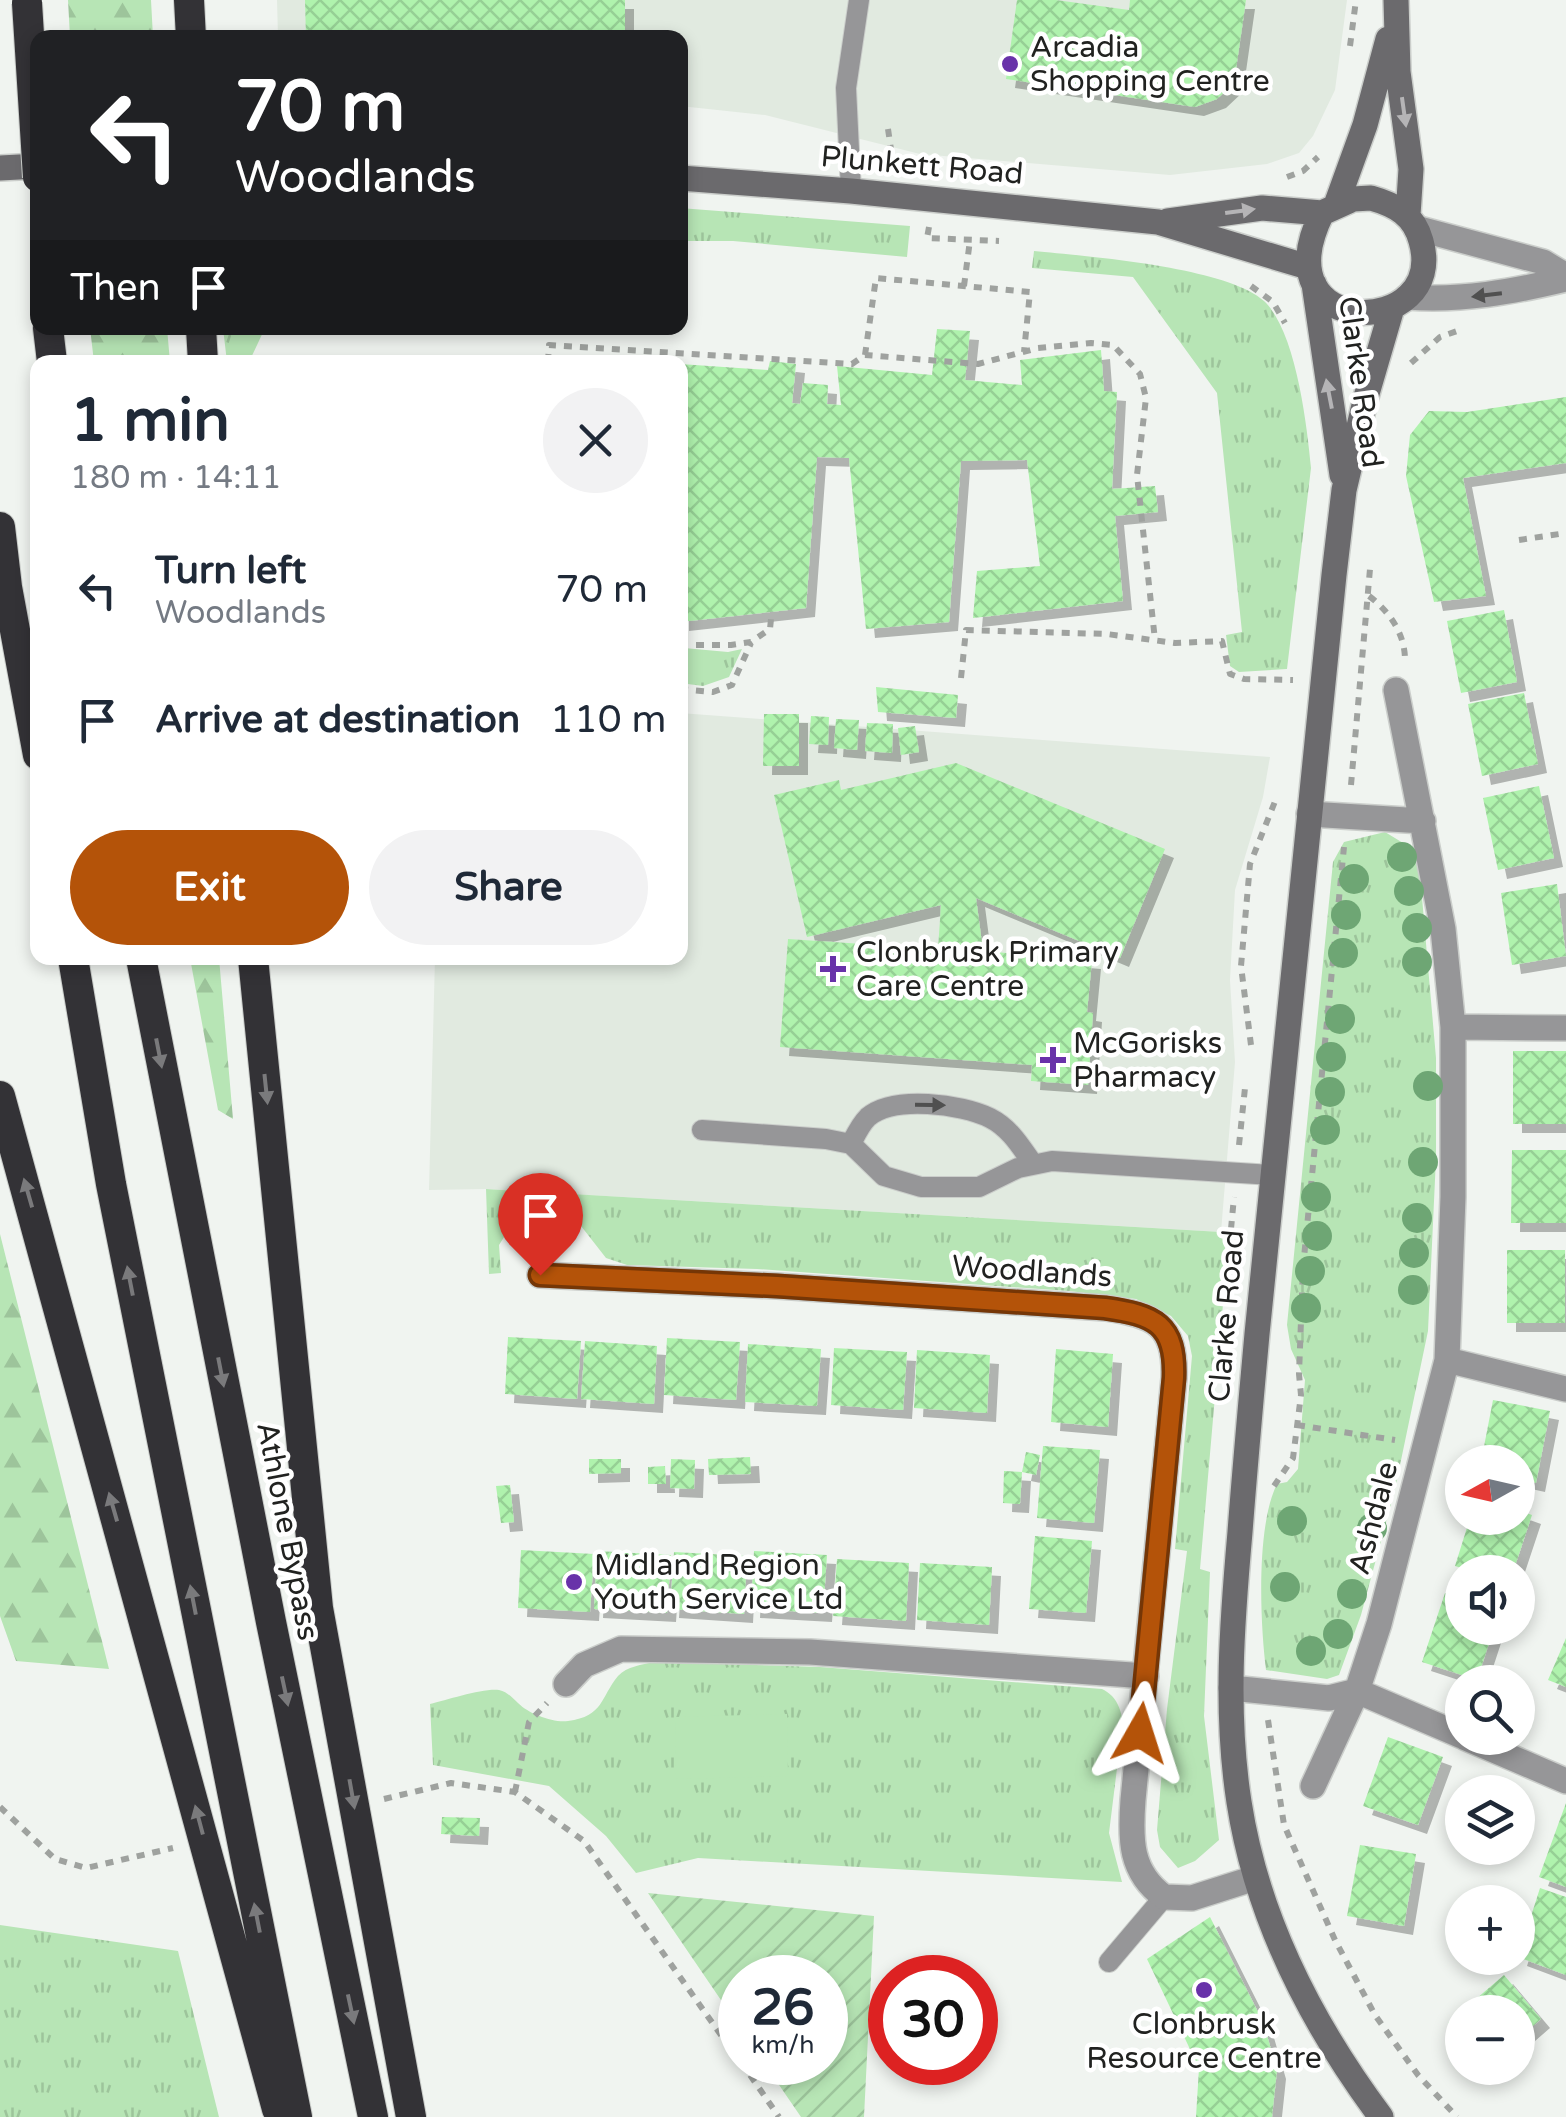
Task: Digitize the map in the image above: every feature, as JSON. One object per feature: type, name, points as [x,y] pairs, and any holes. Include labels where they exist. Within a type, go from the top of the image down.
[{"type":"highway","points":[[188,0],[190,30]]},
{"type":"highway","points":[[28,1],[30,36]]},
{"type":"highway","points":[[0,527],[30,712]]},
{"type":"highway","points":[[74,965],[118,1222],[297,2117]]},
{"type":"highway","name":"Athlone Bypass","points":[[142,965],[270,1622],[372,2117]]},
{"type":"highway","points":[[254,965],[318,1608],[411,2117]]},
{"type":"highway","points":[[0,1096],[279,2117]]},
{"type":"street","points":[[1395,8],[1412,222],[1423,246],[1423,264],[1418,282],[1400,302],[1376,314],[1357,314],[1340,309],[1325,298],[1311,276],[1307,249],[1365,125],[1395,8]]},
{"type":"street","points":[[0,168],[30,166]]},
{"type":"street","name":"Plunkett Road","points":[[688,179],[933,198],[1158,222],[1311,276]]},
{"type":"street","points":[[1329,209],[1353,198],[1390,203],[1412,222],[1543,262],[1566,278]]},
{"type":"street","name":"Plunkett Road","points":[[1158,222],[1262,208],[1329,209]]},
{"type":"street","name":"Clarke Road","points":[[1311,276],[1344,490]]},
{"type":"street","points":[[1400,302],[1479,296],[1566,278]]},
{"type":"street","name":"Clarke Road","points":[[1381,2117],[1336,2053],[1301,1991],[1276,1938],[1255,1878],[1233,1757],[1231,1688],[1238,1550],[1272,1175],[1344,490],[1366,397],[1400,302]]},
{"type":"street","name":"Ashdale","points":[[1312,1786],[1357,1691],[1447,1360],[1453,1196],[1453,1027],[1443,929],[1396,690]]},
{"type":"street","points":[[1310,814],[1422,821]]},
{"type":"street","points":[[1453,1027],[1566,1028]]},
{"type":"street","name":"Woodlands","points":[[540,1275],[1105,1308],[1142,1314],[1158,1323],[1171,1340],[1175,1367],[1130,1837],[1137,1866],[1164,1898]]},
{"type":"street","points":[[1447,1360],[1566,1388]]},
{"type":"street","points":[[566,1684],[584,1665],[621,1648],[810,1652],[1146,1676]]},
{"type":"street","points":[[1231,1688],[1330,1698],[1357,1691],[1445,1729]]},
{"type":"street","points":[[1507,1755],[1566,1780]]},
{"type":"street","points":[[1164,1898],[1192,1898],[1255,1878]]},
{"type":"lane","points":[[851,191],[846,88],[859,0]]},
{"type":"lane","points":[[851,1144],[867,1118],[880,1110],[895,1105],[948,1105],[993,1119],[1013,1135],[1033,1164]]},
{"type":"lane","points":[[702,1130],[851,1144],[884,1176],[921,1188],[979,1187],[1033,1164],[1052,1161],[1272,1175]]},
{"type":"lane","points":[[1109,1962],[1164,1898]]},
{"type":"path","points":[[1350,48],[1356,0]]},
{"type":"path","points":[[888,129],[892,156],[904,169],[935,176],[927,238],[1008,242]]},
{"type":"path","points":[[1276,180],[1303,171],[1324,148]]},
{"type":"path","points":[[964,286],[970,240]]},
{"type":"path","points":[[866,355],[876,278],[1030,292],[1024,352]]},
{"type":"path","points":[[1247,284],[1273,302],[1288,330]]},
{"type":"path","points":[[548,355],[549,345],[852,364],[866,355],[978,364],[1091,342],[1113,345],[1140,374],[1146,398],[1137,475],[1156,640]]},
{"type":"path","points":[[1519,540],[1566,533]]},
{"type":"path","points":[[1368,595],[1384,607],[1400,631],[1406,657],[1396,690]]},
{"type":"path","points":[[688,645],[752,642],[770,629],[771,619]]},
{"type":"path","points":[[961,678],[966,630],[1094,634],[1175,644],[1222,641],[1230,674],[1244,679],[1294,680],[1294,694]]},
{"type":"path","points":[[688,690],[712,692],[732,686],[752,642]]},
{"type":"path","points":[[1248,1062],[1251,1046],[1242,966],[1250,864],[1280,789]]},
{"type":"path","points":[[1230,1239],[1246,1080]]},
{"type":"path","points":[[1297,1426],[1426,1445]]},
{"type":"path","points":[[516,1792],[529,1722],[566,1684]]},
{"type":"path","points":[[379,1800],[451,1784],[516,1792],[584,1841],[718,2031]]},
{"type":"path","points":[[0,1807],[55,1859],[86,1868],[174,1848]]},
{"type":"path","points":[[756,2085],[779,2117]]},
{"type":"shaded area","name":"Arcadia Shopping Centre","points":[[277,0],[1347,0],[1335,90],[1313,136],[1299,153],[1267,164],[1170,175],[920,154],[765,115],[688,107],[688,30],[278,30]]},
{"type":"shaded area","name":"Clonbrusk Primary Care Centre","points":[[688,714],[1270,757],[1263,797],[1235,890],[1230,980],[1235,1062],[1221,1232],[486,1189],[429,1190],[435,965],[688,965]]},
{"type":"green space","points":[[68,0],[151,0],[153,30],[70,30]]},
{"type":"green space","points":[[688,209],[910,226],[907,257],[733,241],[688,241]]},
{"type":"green space","points":[[1034,251],[1155,265],[1220,280],[1246,289],[1264,301],[1275,315],[1298,380],[1311,468],[1287,669],[1239,672],[1230,666],[1226,635],[1242,632],[1217,393],[1133,277],[1032,268]]},
{"type":"green space","points":[[91,335],[168,335],[169,355],[93,355]]},
{"type":"green space","points":[[224,335],[262,335],[252,355],[226,355]]},
{"type":"green space","points":[[688,648],[728,652],[742,649],[729,677],[703,686],[688,684]]},
{"type":"green space","points":[[1385,832],[1413,849],[1419,863],[1436,1058],[1428,1331],[1395,1489],[1361,1615],[1339,1675],[1327,1679],[1266,1670],[1261,1601],[1263,1549],[1270,1502],[1277,1484],[1287,1482],[1298,1469],[1305,1380],[1291,1349],[1287,1325],[1333,862],[1344,842]]},
{"type":"green space","points":[[191,965],[220,965],[233,1119],[218,1110]]},
{"type":"green space","points":[[486,1189],[1221,1232],[1226,1252],[1223,1304],[1200,1569],[1210,1572],[1204,1716],[1219,1840],[1195,1861],[1178,1868],[1160,1847],[1157,1830],[1187,1551],[1175,1549],[1192,1356],[1188,1336],[1171,1316],[1136,1299],[1069,1291],[757,1269],[627,1265],[606,1258],[574,1217],[552,1209],[515,1220],[499,1245],[501,1273],[489,1274]]},
{"type":"green space","points":[[0,1234],[109,1669],[16,1661],[0,1616]]},
{"type":"green space","points":[[654,1662],[820,1667],[1102,1689],[1116,1701],[1123,1720],[1109,1833],[1122,1882],[698,1858],[636,1873],[606,1836],[549,1786],[433,1765],[430,1704],[499,1690],[535,1714],[555,1721],[580,1719],[600,1705],[622,1673]]},
{"type":"green space","points":[[787,1714],[788,1776],[676,1779],[675,1717]]},
{"type":"green space","points":[[648,1893],[874,1916],[872,1955],[868,1955],[864,2117],[801,2117],[779,2085],[848,2085],[848,1955],[718,1955],[718,1996]]},
{"type":"green space","points":[[0,1925],[178,1951],[219,2117],[0,2117]]},
{"type":"building","points":[[305,0],[625,0],[625,30],[306,30]]},
{"type":"building","points":[[1017,0],[1056,0],[1129,10],[1130,0],[1246,0],[1234,83],[1217,99],[1195,107],[1006,79]]},
{"type":"building","points":[[937,329],[970,331],[965,380],[1022,385],[1020,360],[1101,350],[1104,391],[1117,392],[1112,489],[1155,486],[1158,512],[1115,516],[1123,601],[973,618],[977,571],[1040,566],[1027,460],[961,461],[949,622],[866,629],[849,458],[817,457],[806,608],[688,621],[688,365],[768,370],[770,361],[796,364],[792,403],[800,404],[803,383],[828,385],[827,404],[841,405],[837,366],[932,375]]},
{"type":"building","points":[[1566,397],[1566,463],[1463,478],[1486,596],[1434,602],[1406,476],[1410,435],[1429,411],[1467,412]]},
{"type":"building","points":[[1504,610],[1517,682],[1461,693],[1447,621]]},
{"type":"building","points":[[876,687],[958,695],[956,718],[878,712]]},
{"type":"building","points":[[1524,693],[1538,764],[1482,776],[1468,704]]},
{"type":"building","points":[[764,714],[799,714],[799,766],[763,766]]},
{"type":"building","points":[[811,716],[829,717],[828,745],[809,744]]},
{"type":"building","points":[[836,719],[859,720],[857,750],[834,748]]},
{"type":"building","points":[[867,723],[893,724],[892,753],[865,751]]},
{"type":"building","points":[[915,726],[919,752],[901,755],[898,728]]},
{"type":"building","points":[[956,763],[1165,849],[1120,958],[976,898],[983,951],[1092,960],[1087,1012],[1093,1013],[1088,1085],[1031,1081],[1032,1065],[780,1047],[788,939],[938,949],[941,905],[807,937],[774,795],[839,780],[841,790]]},
{"type":"building","points":[[1539,786],[1554,858],[1498,870],[1483,798]]},
{"type":"building","points":[[1557,884],[1566,956],[1512,965],[1501,893]]},
{"type":"building","points":[[1513,1051],[1566,1051],[1566,1124],[1513,1124]]},
{"type":"building","points":[[1512,1150],[1566,1150],[1566,1223],[1511,1223]]},
{"type":"building","points":[[1507,1250],[1565,1250],[1565,1323],[1507,1323]]},
{"type":"building","points":[[508,1337],[581,1341],[577,1399],[505,1394]]},
{"type":"building","points":[[667,1338],[740,1342],[736,1400],[664,1395]]},
{"type":"building","points":[[585,1341],[657,1346],[654,1404],[581,1399]]},
{"type":"building","points":[[748,1344],[821,1349],[817,1406],[745,1402]]},
{"type":"building","points":[[834,1348],[907,1352],[903,1410],[831,1405]]},
{"type":"building","points":[[1056,1349],[1113,1354],[1108,1427],[1051,1422]]},
{"type":"building","points":[[917,1350],[990,1355],[987,1413],[914,1408]]},
{"type":"building","points":[[1493,1400],[1550,1411],[1536,1483],[1535,1445],[1484,1445]]},
{"type":"building","points":[[1043,1446],[1100,1450],[1094,1523],[1037,1518]]},
{"type":"building","points":[[1026,1452],[1040,1455],[1036,1475],[1022,1472]]},
{"type":"building","points":[[750,1457],[751,1474],[709,1475],[708,1459]]},
{"type":"building","points":[[589,1459],[621,1459],[621,1473],[589,1474]]},
{"type":"building","points":[[671,1459],[695,1460],[694,1489],[670,1488]]},
{"type":"building","points":[[665,1466],[666,1484],[648,1484],[648,1467]]},
{"type":"building","points":[[1004,1471],[1022,1472],[1020,1504],[1003,1503]]},
{"type":"building","points":[[510,1485],[514,1522],[501,1523],[496,1486]]},
{"type":"building","points":[[1465,1535],[1525,1535],[1519,1555],[1458,1555]]},
{"type":"building","points":[[1035,1536],[1092,1541],[1086,1613],[1029,1609]]},
{"type":"building","points":[[521,1550],[594,1554],[590,1612],[518,1608]]},
{"type":"building","points":[[597,1551],[671,1555],[667,1613],[594,1609]]},
{"type":"building","points":[[754,1551],[827,1555],[823,1613],[751,1609]]},
{"type":"building","points":[[674,1552],[747,1556],[744,1614],[670,1609]]},
{"type":"building","points":[[837,1559],[909,1563],[906,1621],[833,1616]]},
{"type":"building","points":[[920,1563],[992,1567],[989,1625],[917,1620]]},
{"type":"building","points":[[1445,1593],[1445,1645],[1488,1645],[1482,1665],[1445,1665],[1445,1670],[1422,1662]]},
{"type":"building","points":[[1566,1638],[1566,1687],[1548,1680]]},
{"type":"building","points":[[1388,1737],[1443,1757],[1418,1825],[1363,1806]]},
{"type":"building","points":[[1566,1803],[1566,1887],[1539,1877]]},
{"type":"building","points":[[442,1817],[480,1818],[479,1836],[441,1834]]},
{"type":"building","points":[[1360,1845],[1416,1854],[1404,1926],[1347,1916]]},
{"type":"building","points":[[1540,1888],[1566,1897],[1566,1975],[1535,1963],[1535,1904]]},
{"type":"building","name":"Clonbrusk Resource Centre","points":[[1210,1917],[1263,2022],[1277,2070],[1272,2117],[1196,2117],[1199,2068],[1147,1959]]},
{"type":"building","points":[[1504,1975],[1521,1995],[1481,1995]]},
{"type":"place","name":"Arcadia Shopping Centre","points":[[1010,64]]},
{"type":"place","name":"Clonbrusk Primary Care Centre","points":[[833,969]]},
{"type":"place","name":"McGorisks Pharmacy","points":[[1053,1060]]},
{"type":"place","name":"Midland Region Youth Service Ltd","points":[[574,1582]]},
{"type":"place","name":"Clonbrusk Resource Centre","points":[[1204,1990]]},
{"type":"route","points":[[540,1275],[1105,1308],[1142,1314],[1158,1323],[1171,1340],[1175,1356],[1140,1733]]}]
